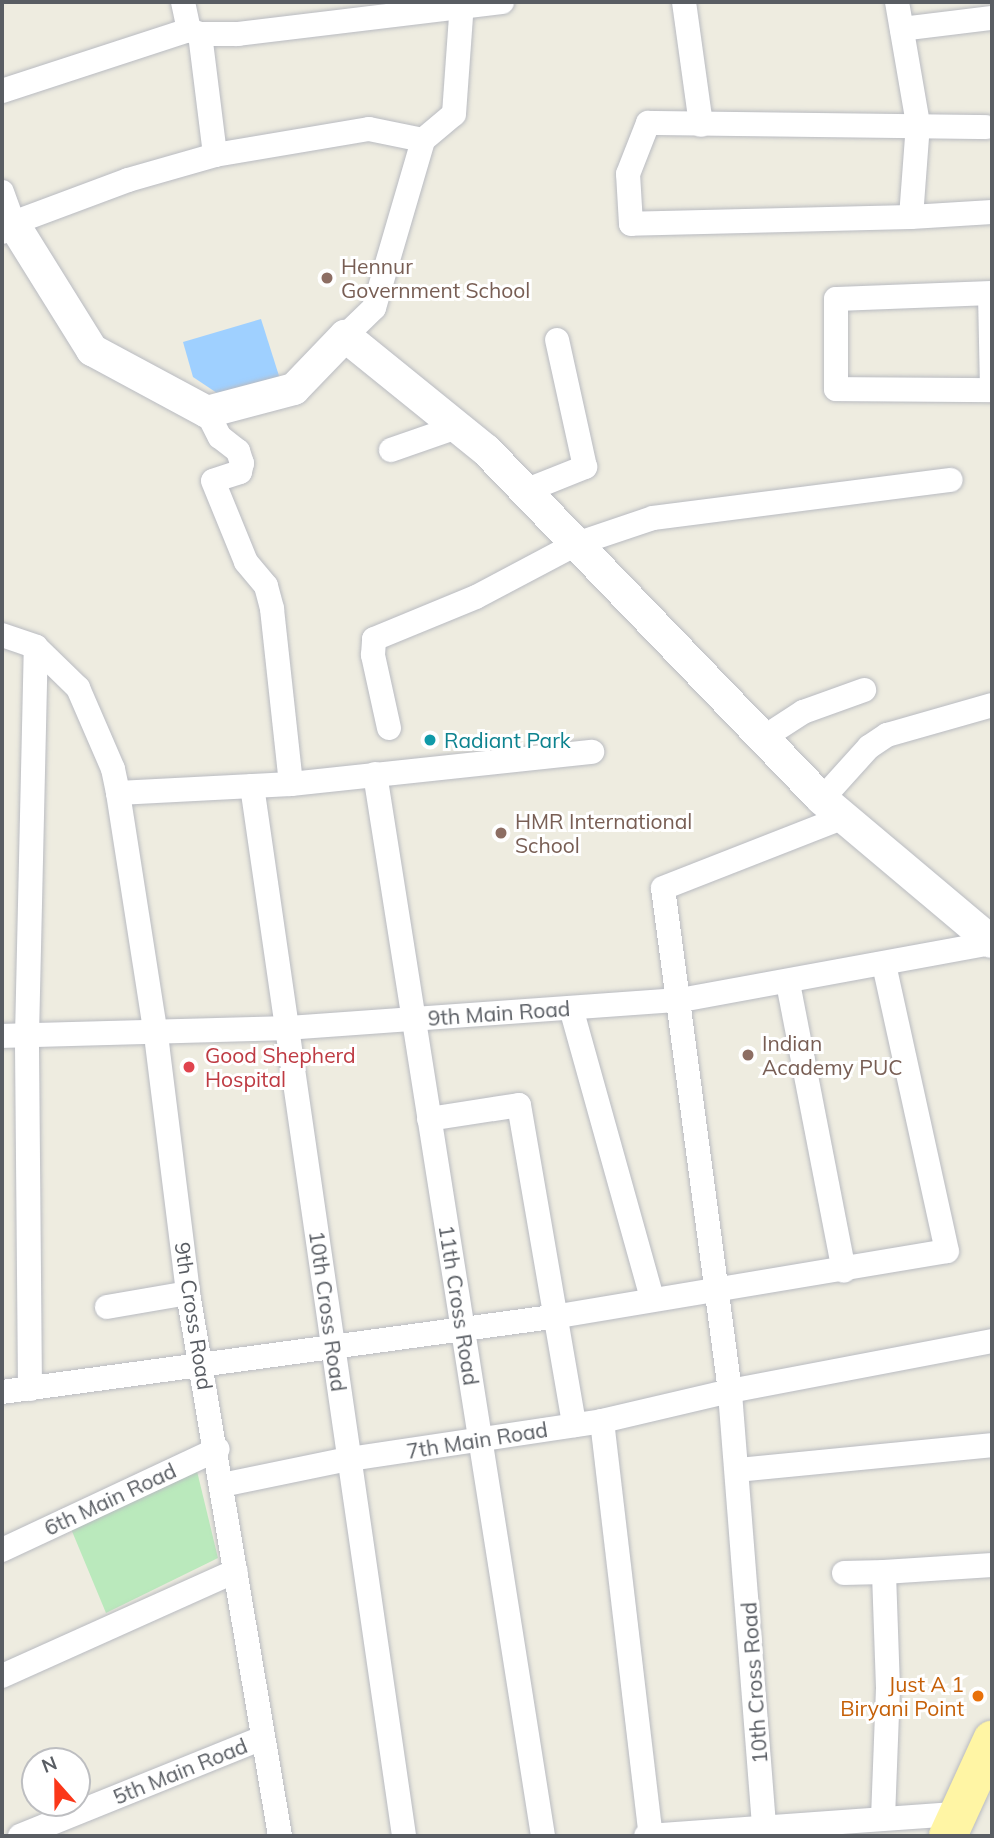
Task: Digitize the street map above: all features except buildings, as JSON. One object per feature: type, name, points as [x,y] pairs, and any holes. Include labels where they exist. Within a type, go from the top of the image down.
[{"type":"main road","points":[[952,1825],[992,1740]]},
{"type":"street","points":[[183,2],[194,32],[215,155]]},
{"type":"street","points":[[2,91],[194,32],[502,2]]},
{"type":"street","points":[[684,2],[701,125]]},
{"type":"street","points":[[897,2],[918,124],[911,217]]},
{"type":"street","points":[[207,411],[294,389],[374,308],[424,140],[454,114],[462,4]]},
{"type":"street","points":[[902,29],[992,18]]},
{"type":"street","points":[[986,127],[918,124],[701,125],[648,122],[628,174],[631,224],[911,217],[992,212]]},
{"type":"street","points":[[7,225],[128,180],[215,155],[369,129],[424,140]]},
{"type":"street","points":[[2,192],[7,225],[92,350],[207,411],[220,437],[238,451],[242,463],[240,472],[213,481],[246,562],[266,586],[272,609],[291,785]]},
{"type":"street","points":[[991,293],[992,388],[836,389],[836,299],[991,293]]},
{"type":"street","points":[[345,336],[457,427],[525,491],[833,808],[992,942]]},
{"type":"street","points":[[525,491],[585,467],[557,340]]},
{"type":"street","points":[[391,450],[457,427]]},
{"type":"street","points":[[389,728],[373,655],[374,639],[476,597],[576,544],[653,518],[951,480]]},
{"type":"street","points":[[2,635],[36,647],[79,688],[113,769],[118,793],[291,785],[592,751]]},
{"type":"street","points":[[30,1389],[26,1036],[36,647]]},
{"type":"street","points":[[763,738],[803,712],[864,690]]},
{"type":"street","points":[[833,808],[869,747],[887,735],[992,705]]},
{"type":"street","name":"11th Cross Road","points":[[375,774],[543,1836]]},
{"type":"street","name":"10th Cross Road","points":[[252,786],[404,1836]]},
{"type":"street","name":"9th Cross Road","points":[[118,793],[156,1035],[188,1293],[218,1449],[262,1738],[280,1836]]},
{"type":"street","name":"10th Cross Road","points":[[765,1825],[730,1391],[681,1000],[663,888],[833,808]]},
{"type":"street","name":"9th Main Road","points":[[2,1036],[156,1035],[681,1000],[788,983],[992,942]]},
{"type":"street","points":[[2,1392],[333,1349],[559,1316],[652,1299],[844,1271],[947,1251],[884,964]]},
{"type":"street","points":[[788,983],[844,1271]]},
{"type":"street","points":[[571,1008],[652,1299]]},
{"type":"street","points":[[429,1119],[519,1105],[559,1316],[574,1425]]},
{"type":"street","points":[[107,1307],[188,1293]]},
{"type":"street","name":"7th Main Road","points":[[222,1485],[349,1459],[602,1421],[730,1391],[992,1340]]},
{"type":"street","points":[[602,1421],[648,1836],[722,1833],[765,1825],[883,1818],[952,1825]]},
{"type":"street","points":[[738,1470],[992,1445]]},
{"type":"street","name":"6th Main Road","points":[[2,1550],[218,1449]]},
{"type":"street","points":[[844,1573],[992,1566]]},
{"type":"street","points":[[2,1676],[236,1571]]},
{"type":"street","points":[[883,1818],[888,1688],[884,1572]]},
{"type":"street","name":"5th Main Road","points":[[20,1836],[262,1738]]},
{"type":"green space","points":[[196,1467],[218,1558],[106,1613],[69,1524]]},
{"type":"water","points":[[261,319],[280,379],[223,397],[193,377],[183,342]]},
{"type":"place","name":"Hennur Government School","points":[[327,278]]},
{"type":"place","name":"Radiant Park","points":[[430,740]]},
{"type":"place","name":"HMR International School","points":[[501,833]]},
{"type":"place","name":"Indian Academy PUC","points":[[748,1055]]},
{"type":"place","name":"Good Shepherd Hospital","points":[[189,1067]]},
{"type":"place","name":"Just A 1 Biryani Point","points":[[978,1696]]}]
